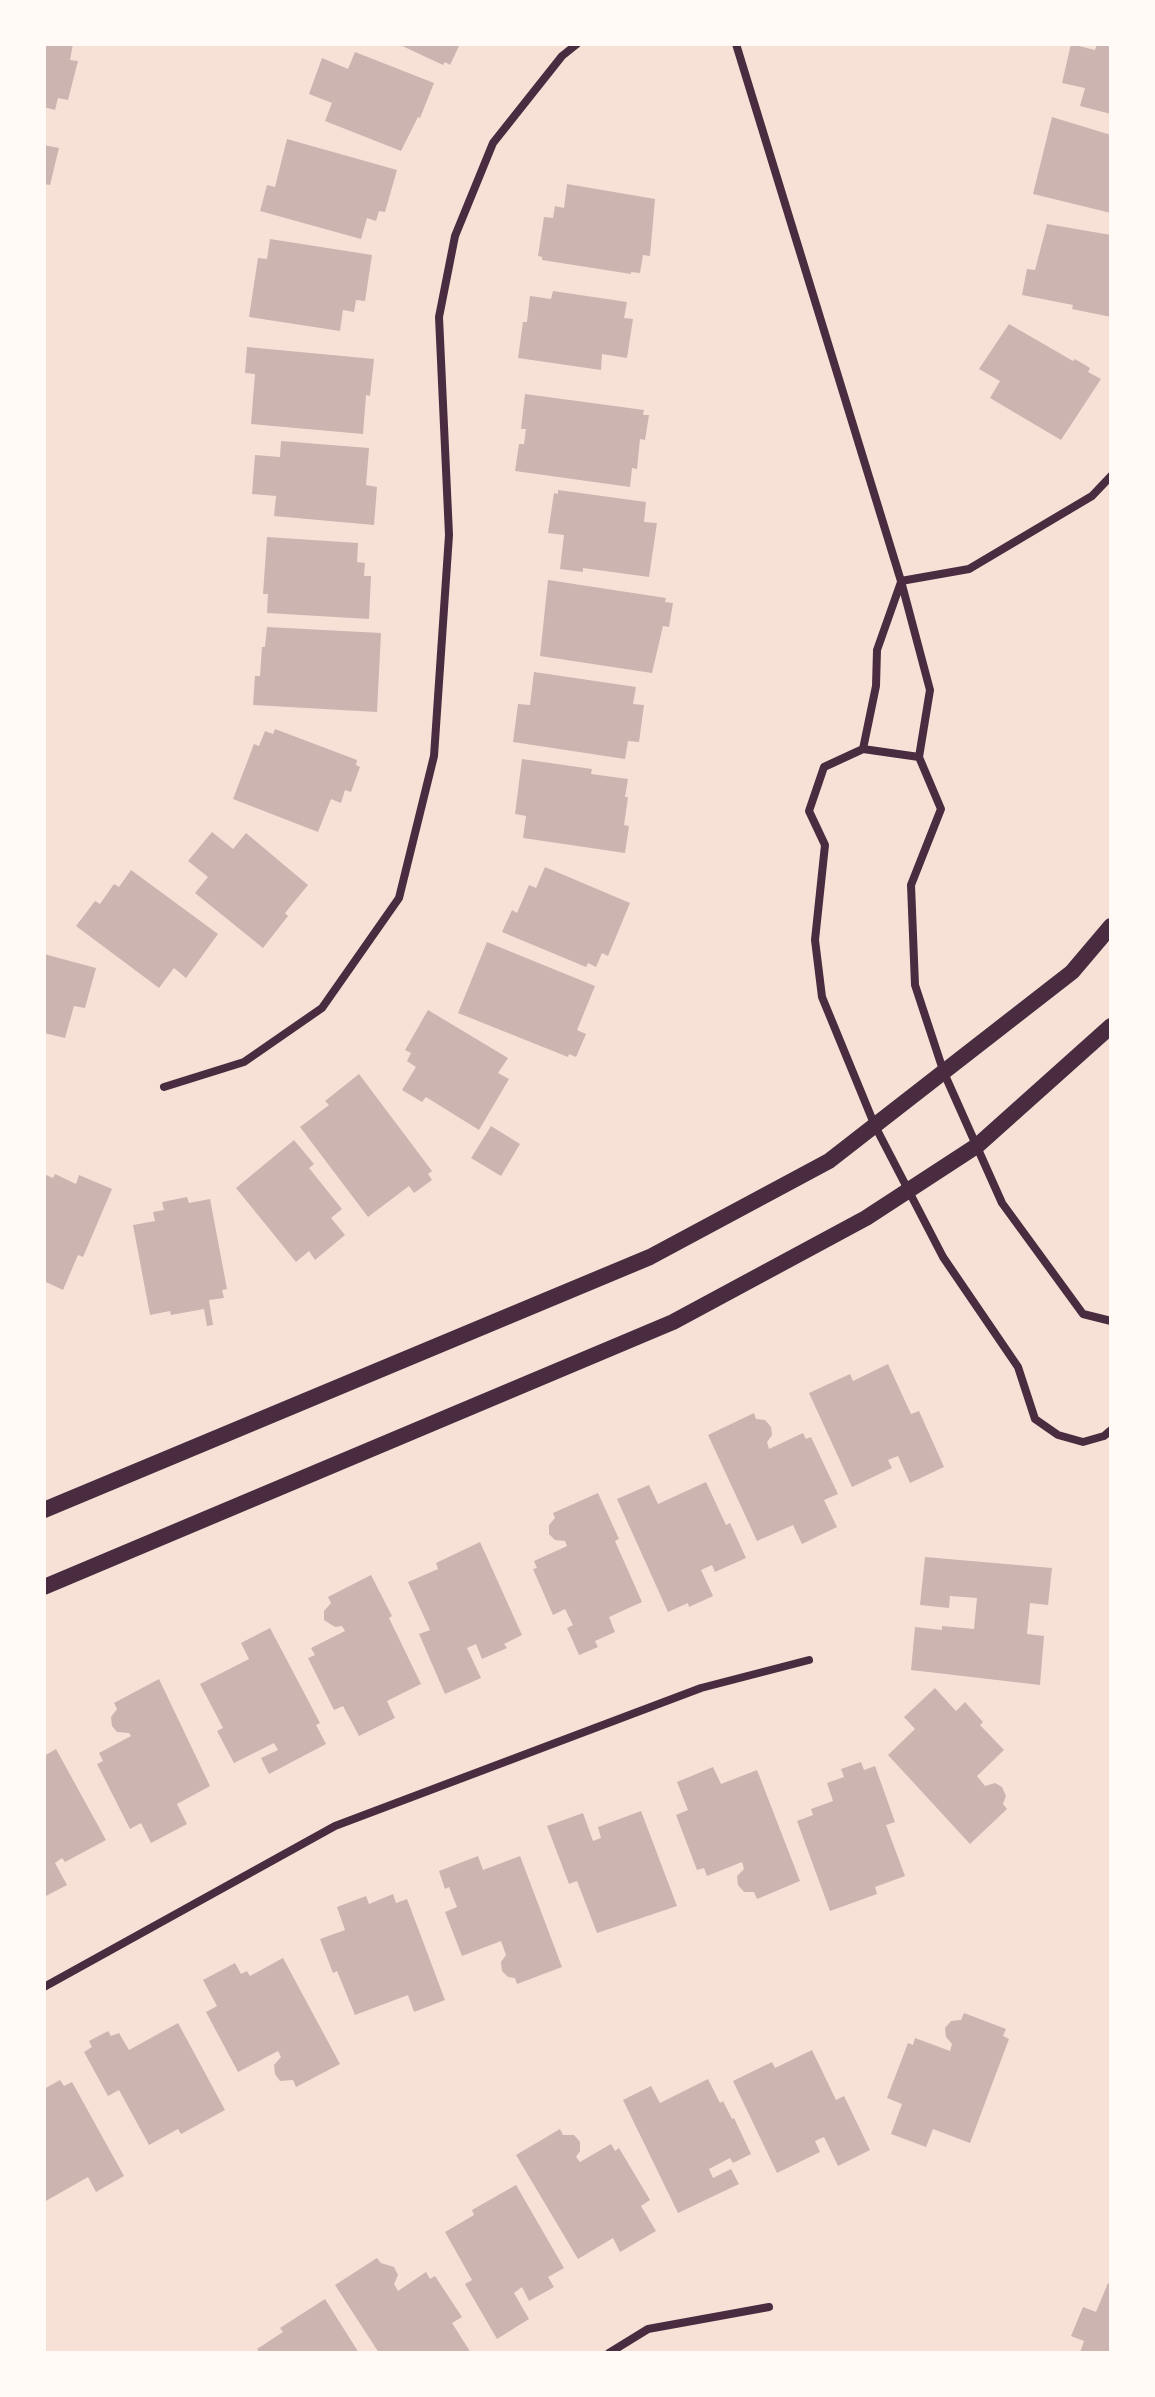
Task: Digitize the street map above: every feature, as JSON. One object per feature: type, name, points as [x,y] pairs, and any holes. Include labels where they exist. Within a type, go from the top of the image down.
[{"type":"main road","points":[[44,1510],[650,1257],[829,1161],[1072,972],[1111,926]]},
{"type":"main road","points":[[44,1587],[673,1322],[866,1218],[978,1145],[1111,1026]]},
{"type":"street","points":[[164,1087],[244,1062],[322,1008],[399,898],[434,756],[449,535],[439,317],[455,236],[493,143],[562,56],[577,44]]},
{"type":"street","points":[[736,44],[901,581],[930,690],[919,757],[941,809],[911,885],[915,985],[944,1073],[1002,1203],[1083,1314],[1111,1321]]},
{"type":"street","points":[[901,581],[969,569],[1092,496],[1111,476]]},
{"type":"street","points":[[863,749],[876,686],[877,650],[901,581]]},
{"type":"street","points":[[919,757],[863,749],[824,767],[809,811],[825,845],[815,940],[822,997],[875,1126],[907,1191],[943,1257],[1018,1367],[1035,1419],[1058,1435],[1083,1442],[1109,1436]]},
{"type":"street","points":[[44,1987],[335,1826],[701,1688],[809,1660]]},
{"type":"street","points":[[609,2353],[648,2329],[769,2307]]},
{"type":"building","points":[[44,44],[73,44],[70,60],[78,61],[68,100],[58,98],[55,110],[44,107]]},
{"type":"building","points":[[398,44],[460,44],[450,65],[445,62],[443,65]]},
{"type":"building","points":[[1071,44],[1095,50],[1097,44],[1111,44],[1111,114],[1080,106],[1085,88],[1062,83]]},
{"type":"building","points":[[355,52],[434,83],[420,118],[401,151],[325,121],[332,103],[309,94],[322,58],[348,69]]},
{"type":"building","points":[[1052,117],[1111,135],[1111,213],[1033,194]]},
{"type":"building","points":[[287,139],[397,170],[385,212],[379,211],[376,221],[367,218],[361,239],[260,211],[267,185],[275,187]]},
{"type":"building","points":[[44,145],[59,148],[50,185],[44,184]]},
{"type":"building","points":[[567,184],[655,199],[650,256],[643,255],[640,273],[542,260],[538,256],[544,217],[553,218],[555,206],[564,208]]},
{"type":"building","points":[[1047,224],[1111,235],[1111,317],[1072,309],[1073,305],[1022,295],[1027,269],[1035,270]]},
{"type":"building","points":[[270,239],[372,255],[365,301],[356,300],[354,312],[343,310],[340,331],[249,317],[258,258],[267,259]]},
{"type":"building","points":[[553,291],[627,302],[624,318],[633,319],[627,358],[602,354],[601,370],[518,358],[530,296],[551,299]]},
{"type":"building","points":[[1009,324],[1073,361],[1075,359],[1101,379],[1061,440],[990,398],[1000,381],[979,369]]},
{"type":"building","points":[[247,347],[374,359],[370,396],[366,395],[363,434],[251,424],[255,374],[245,373]]},
{"type":"building","points":[[525,394],[644,410],[643,415],[649,415],[645,440],[640,439],[637,469],[632,468],[630,487],[515,471],[519,444],[524,444],[526,429],[521,429]]},
{"type":"building","points":[[281,441],[369,448],[366,485],[377,487],[374,525],[274,516],[276,496],[252,494],[255,455],[280,457]]},
{"type":"building","points":[[558,490],[646,502],[644,522],[657,523],[649,577],[583,568],[583,572],[560,569],[564,535],[548,533],[554,493],[558,494]]},
{"type":"building","points":[[267,537],[358,543],[357,562],[365,563],[364,576],[371,576],[369,619],[267,613],[268,594],[263,594]]},
{"type":"building","points":[[548,580],[666,598],[665,602],[673,603],[669,627],[663,626],[652,673],[540,656]]},
{"type":"building","points":[[267,627],[381,633],[377,712],[253,705],[255,676],[260,676]]},
{"type":"building","points":[[534,672],[636,687],[633,704],[644,705],[639,742],[628,741],[625,759],[513,742],[518,704],[530,705]]},
{"type":"building","points":[[275,729],[357,760],[356,765],[360,767],[351,792],[345,790],[341,803],[331,799],[318,832],[233,799],[254,744],[259,746],[265,731],[273,734]]},
{"type":"building","points":[[522,759],[592,769],[591,774],[628,779],[624,825],[629,826],[625,853],[523,838],[526,816],[515,814]]},
{"type":"building","points":[[212,832],[233,849],[246,833],[308,885],[285,913],[288,916],[263,948],[195,893],[208,877],[188,861]]},
{"type":"building","points":[[545,867],[630,903],[608,956],[602,953],[596,967],[588,963],[586,967],[502,932],[512,910],[517,913],[529,885],[536,888]]},
{"type":"building","points":[[131,870],[218,934],[186,978],[174,968],[159,988],[76,926],[95,901],[100,904],[114,884],[119,887]]},
{"type":"building","points":[[487,942],[595,986],[577,1030],[586,1034],[576,1057],[569,1054],[568,1057],[458,1013]]},
{"type":"building","points":[[44,954],[96,968],[85,1008],[74,1006],[65,1038],[44,1033]]},
{"type":"building","points":[[428,1010],[508,1058],[498,1073],[509,1079],[479,1130],[426,1097],[422,1102],[402,1090],[416,1067],[407,1061],[411,1053],[405,1050]]},
{"type":"building","points":[[359,1074],[432,1171],[428,1174],[432,1180],[414,1193],[409,1186],[368,1217],[300,1127],[329,1105],[325,1101]]},
{"type":"building","points":[[491,1126],[520,1144],[501,1176],[471,1158]]},
{"type":"building","points":[[294,1140],[314,1164],[309,1168],[342,1209],[331,1218],[345,1235],[315,1260],[309,1251],[296,1262],[236,1188]]},
{"type":"building","points":[[44,1174],[53,1178],[55,1174],[76,1184],[79,1175],[112,1189],[83,1257],[78,1255],[63,1290],[44,1281]]},
{"type":"building","points":[[187,1197],[189,1203],[210,1199],[227,1289],[222,1290],[224,1298],[209,1300],[213,1325],[207,1326],[204,1309],[150,1315],[133,1225],[155,1221],[153,1212],[164,1210],[162,1202]]},
{"type":"building","points":[[888,1364],[911,1414],[919,1411],[944,1467],[910,1483],[898,1456],[888,1460],[892,1468],[852,1487],[809,1393],[850,1374],[853,1381]]},
{"type":"building","points":[[754,1413],[756,1419],[765,1420],[771,1427],[772,1435],[767,1442],[769,1449],[803,1433],[806,1439],[811,1437],[838,1494],[824,1500],[837,1527],[802,1544],[793,1525],[757,1541],[708,1435]]},
{"type":"building","points":[[706,1482],[746,1558],[715,1572],[712,1565],[701,1570],[713,1596],[668,1612],[617,1499],[649,1485],[658,1504]]},
{"type":"building","points":[[598,1493],[642,1602],[609,1617],[615,1632],[595,1641],[598,1647],[579,1655],[567,1628],[573,1625],[565,1609],[553,1615],[533,1569],[537,1568],[534,1561],[567,1546],[565,1541],[555,1540],[549,1534],[549,1525],[555,1518],[553,1513]]},
{"type":"building","points":[[480,1542],[522,1635],[504,1644],[507,1648],[482,1659],[476,1644],[467,1648],[481,1678],[445,1694],[419,1634],[430,1630],[408,1582],[438,1569],[436,1563]]},
{"type":"building","points":[[925,1557],[1052,1568],[1048,1605],[1030,1603],[1027,1634],[1044,1636],[1040,1685],[911,1670],[915,1627],[974,1629],[977,1598],[950,1596],[949,1608],[920,1605]]},
{"type":"building","points":[[371,1575],[421,1684],[387,1701],[395,1718],[359,1736],[343,1706],[334,1710],[308,1658],[315,1655],[311,1648],[345,1631],[342,1626],[335,1627],[324,1620],[324,1611],[331,1603],[328,1597]]},
{"type":"building","points":[[270,1628],[320,1723],[316,1725],[326,1744],[269,1774],[261,1758],[278,1750],[274,1743],[234,1763],[217,1731],[223,1728],[200,1684],[249,1659],[241,1643]]},
{"type":"building","points":[[159,1679],[210,1786],[177,1804],[187,1824],[151,1843],[141,1823],[130,1829],[97,1764],[103,1761],[99,1753],[131,1736],[117,1732],[112,1726],[111,1717],[117,1709],[114,1703]]},
{"type":"building","points":[[935,1688],[956,1711],[965,1702],[983,1722],[980,1725],[1004,1750],[977,1776],[985,1786],[995,1783],[1002,1787],[1006,1796],[1003,1804],[1007,1809],[970,1844],[888,1755],[915,1729],[904,1717]]},
{"type":"building","points":[[56,1749],[106,1840],[65,1862],[62,1858],[55,1863],[67,1885],[44,1897],[44,1756]]},
{"type":"building","points":[[861,1762],[864,1770],[875,1766],[895,1822],[886,1825],[905,1876],[875,1887],[877,1894],[830,1911],[797,1821],[813,1815],[811,1809],[833,1801],[827,1783],[844,1777],[841,1769]]},
{"type":"building","points":[[713,1767],[721,1784],[757,1770],[800,1881],[757,1899],[754,1892],[744,1892],[738,1885],[737,1876],[744,1869],[742,1862],[707,1876],[704,1868],[697,1870],[676,1815],[688,1810],[677,1782]]},
{"type":"building","points":[[641,1811],[677,1906],[597,1933],[577,1881],[569,1884],[547,1826],[583,1813],[593,1841],[601,1838],[598,1827]]},
{"type":"building","points":[[478,1856],[483,1870],[520,1856],[562,1967],[517,1984],[515,1978],[508,1977],[502,1971],[501,1962],[506,1955],[501,1941],[462,1956],[445,1912],[457,1907],[449,1887],[445,1889],[439,1871]]},
{"type":"building","points":[[393,1894],[396,1903],[407,1899],[445,2000],[414,2012],[408,1995],[355,2015],[337,1971],[333,1973],[320,1939],[345,1930],[337,1907],[366,1896],[369,1904]]},
{"type":"building","points":[[283,1958],[340,2064],[296,2087],[293,2080],[280,2081],[275,2074],[274,2065],[281,2057],[278,2051],[238,2072],[206,2012],[217,2006],[203,1980],[235,1963],[241,1974],[247,1971],[250,1976]]},
{"type":"building","points":[[964,2013],[1006,2029],[1003,2036],[1009,2039],[970,2143],[933,2129],[926,2147],[891,2134],[902,2104],[887,2098],[908,2043],[913,2045],[915,2038],[950,2051],[952,2044],[946,2037],[945,2028],[951,2021],[961,2020]]},
{"type":"building","points":[[178,2023],[225,2110],[181,2134],[178,2129],[149,2145],[119,2090],[108,2096],[84,2052],[92,2047],[89,2041],[108,2031],[111,2036],[119,2033],[129,2050]]},
{"type":"building","points":[[812,2050],[836,2100],[844,2096],[870,2150],[838,2166],[824,2137],[815,2141],[820,2152],[777,2173],[733,2081],[772,2062],[775,2068]]},
{"type":"building","points":[[708,2079],[720,2103],[723,2101],[734,2118],[751,2154],[733,2163],[730,2158],[709,2169],[713,2178],[731,2169],[739,2184],[678,2213],[623,2100],[651,2086],[660,2103]]},
{"type":"building","points":[[60,2080],[64,2086],[72,2082],[124,2176],[96,2192],[88,2177],[44,2202],[44,2089]]},
{"type":"building","points":[[560,2129],[563,2135],[574,2135],[580,2142],[576,2157],[580,2162],[611,2144],[615,2151],[619,2148],[650,2200],[641,2206],[656,2231],[620,2252],[613,2238],[578,2259],[516,2155]]},
{"type":"building","points":[[516,2185],[564,2268],[548,2277],[554,2287],[529,2301],[522,2287],[514,2293],[529,2319],[497,2339],[465,2284],[472,2280],[445,2232],[474,2215],[472,2210]]},
{"type":"building","points":[[377,2258],[381,2263],[394,2267],[398,2275],[394,2284],[398,2291],[426,2272],[430,2279],[435,2276],[462,2317],[452,2323],[471,2353],[379,2353],[335,2285]]},
{"type":"building","points":[[1108,2283],[1111,2285],[1111,2353],[1080,2353],[1084,2341],[1071,2336],[1083,2307],[1096,2312]]},
{"type":"building","points":[[325,2299],[359,2353],[260,2353],[257,2349],[283,2332],[280,2328]]}]
